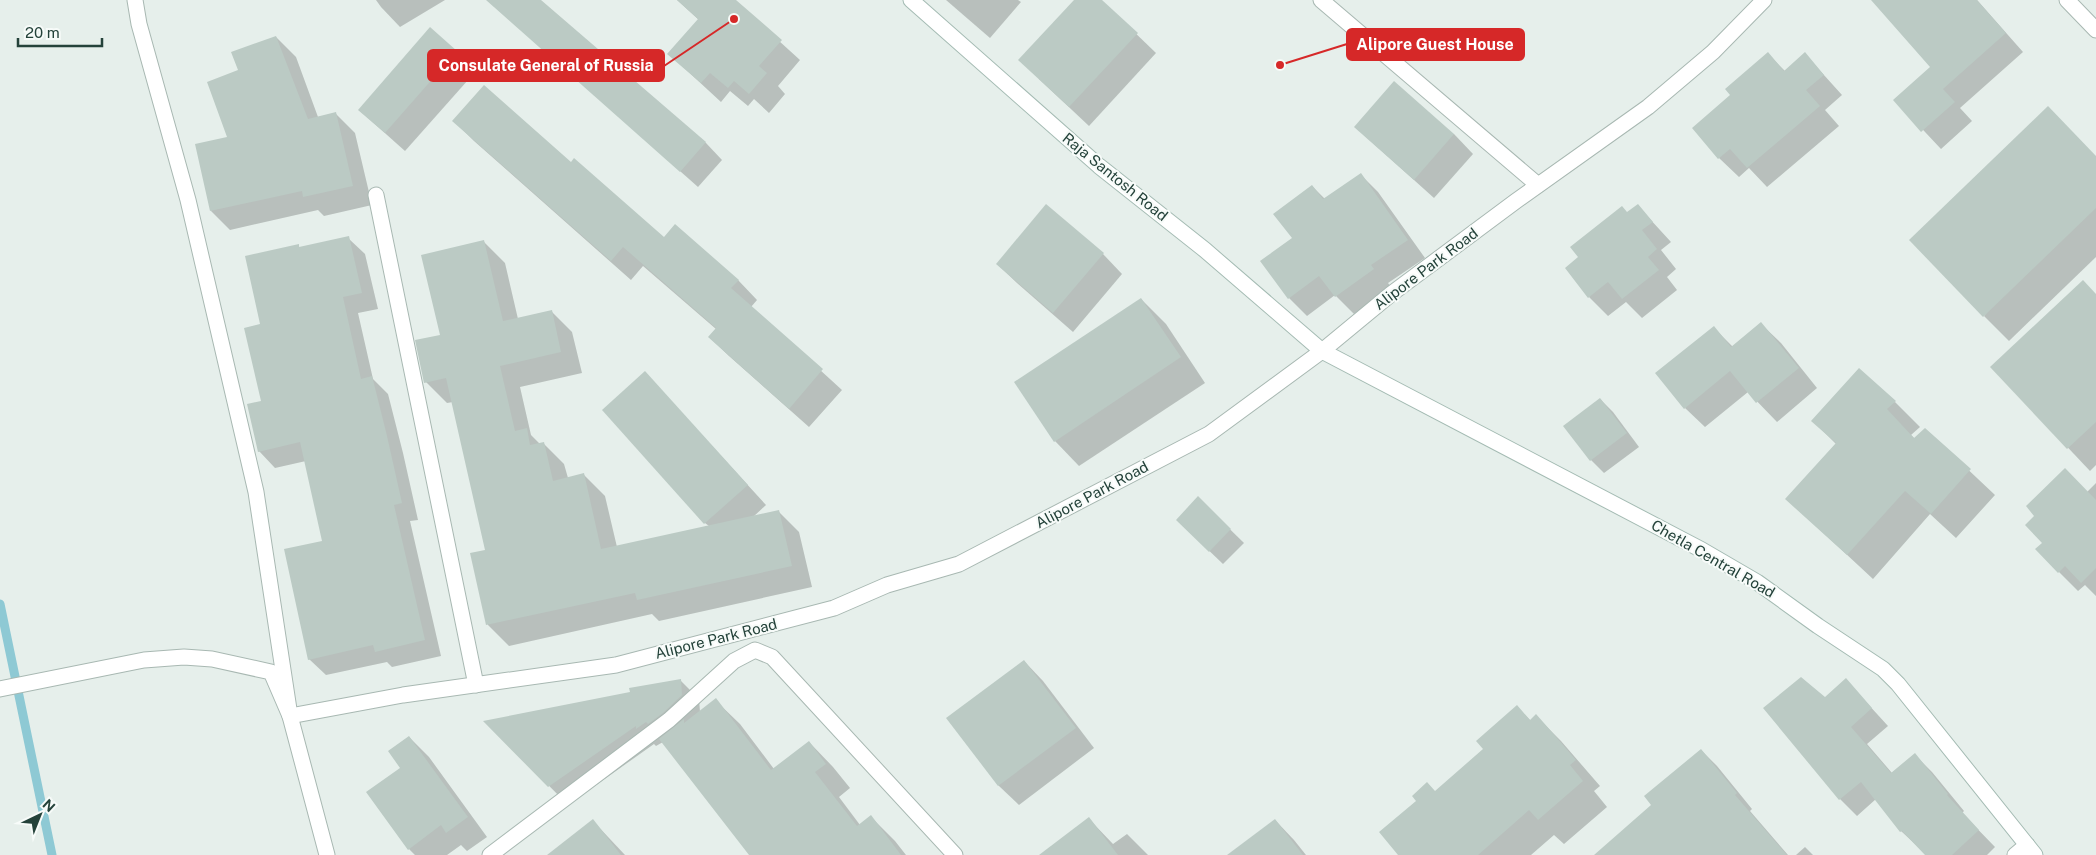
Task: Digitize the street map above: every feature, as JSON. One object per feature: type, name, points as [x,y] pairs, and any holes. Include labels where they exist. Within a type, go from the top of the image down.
[{"type":"street","points":[[135,0],[139,24],[188,200],[256,492],[290,716],[327,855]]},
{"type":"street","name":"Raja Santosh Road","points":[[911,0],[1099,166],[1205,250],[1322,351]]},
{"type":"street","points":[[1321,0],[1538,185]]},
{"type":"street","name":"Alipore Park Road","points":[[290,716],[403,695],[616,664],[834,608],[887,585],[959,564],[1209,434],[1322,351],[1391,294],[1538,185],[1648,107],[1713,52],[1764,0]]},
{"type":"street","points":[[2068,0],[2096,30]]},
{"type":"street","points":[[376,195],[476,685]]},
{"type":"street","name":"Chetla Central Road","points":[[1322,351],[1702,550],[1757,582],[1818,626],[1883,668],[1898,684],[2031,850]]},
{"type":"street","points":[[490,855],[669,720],[734,661],[756,650],[772,657],[955,855]]},
{"type":"street","points":[[0,689],[144,660],[184,657],[212,658],[271,672],[290,716]]},
{"type":"street","points":[[2014,855],[2031,850]]},
{"type":"building","points":[[486,0],[541,0],[706,142],[680,172]]},
{"type":"building","points":[[677,0],[736,0],[782,40],[759,66],[767,73],[749,94],[734,81],[728,88],[710,73],[701,83],[667,54],[698,19]]},
{"type":"building","points":[[1074,0],[1102,0],[1138,33],[1069,107],[1018,60]]},
{"type":"building","points":[[1871,0],[1977,0],[2006,33],[1943,89],[1955,102],[1921,132],[1893,100],[1930,67]]},
{"type":"building","points":[[430,27],[457,51],[385,133],[358,110]]},
{"type":"building","points":[[276,36],[308,119],[336,112],[353,186],[303,197],[302,191],[210,211],[195,144],[227,137],[207,82],[238,70],[231,52]]},
{"type":"building","points":[[1768,52],[1784,71],[1805,52],[1824,75],[1806,90],[1820,106],[1747,168],[1730,149],[1718,159],[1692,128],[1730,95],[1725,89]]},
{"type":"building","points":[[1394,81],[1454,134],[1414,180],[1354,127]]},
{"type":"building","points":[[484,85],[571,162],[574,158],[664,237],[675,224],[739,280],[731,288],[823,369],[789,409],[708,337],[716,328],[623,247],[611,261],[452,121]]},
{"type":"building","points":[[2048,106],[2096,156],[2096,208],[1983,317],[1909,240]]},
{"type":"building","points":[[1361,173],[1408,240],[1371,265],[1374,269],[1335,297],[1319,276],[1288,299],[1260,261],[1292,238],[1273,214],[1312,185],[1323,199]]},
{"type":"building","points":[[1046,204],[1104,253],[1053,313],[996,264]]},
{"type":"building","points":[[1638,204],[1653,222],[1642,230],[1657,249],[1648,257],[1659,270],[1622,299],[1608,282],[1588,298],[1565,268],[1578,257],[1570,247],[1622,206],[1627,212]]},
{"type":"building","points":[[349,236],[362,293],[343,297],[361,379],[372,376],[387,436],[402,503],[394,505],[425,640],[375,652],[373,645],[308,660],[284,549],[322,541],[300,442],[258,452],[247,404],[261,401],[244,328],[260,324],[245,256],[299,244],[299,247]]},
{"type":"building","points":[[484,240],[503,321],[552,310],[561,352],[500,366],[515,431],[527,428],[530,445],[544,442],[553,481],[584,473],[601,549],[779,510],[792,566],[637,600],[635,593],[486,625],[470,553],[485,550],[446,378],[424,383],[415,340],[440,335],[421,255]]},
{"type":"building","points":[[2083,280],[2096,294],[2096,422],[2067,449],[1990,367]]},
{"type":"building","points":[[1141,298],[1181,357],[1054,442],[1014,382]]},
{"type":"building","points":[[1761,322],[1799,368],[1756,403],[1730,371],[1684,409],[1655,373],[1714,326],[1731,347]]},
{"type":"building","points":[[1859,368],[1896,401],[1887,409],[1914,438],[1925,428],[1971,469],[1931,514],[1905,491],[1847,555],[1785,499],[1836,443],[1811,421]]},
{"type":"building","points":[[645,371],[748,485],[704,524],[602,410]]},
{"type":"building","points":[[1600,398],[1627,433],[1590,461],[1563,426]]},
{"type":"building","points":[[2065,468],[2096,500],[2096,568],[2081,583],[2065,566],[2058,573],[2035,549],[2042,543],[2025,525],[2034,516],[2026,506]]},
{"type":"building","points":[[1198,496],[1231,529],[1209,552],[1176,520]]},
{"type":"building","points":[[1024,660],[1076,728],[998,786],[946,718]]},
{"type":"building","points":[[1801,677],[1825,697],[1846,678],[1872,708],[1851,727],[1891,773],[1915,753],[1947,795],[1979,830],[1952,855],[1925,855],[1902,831],[1900,832],[1861,782],[1839,800],[1763,708]]},
{"type":"building","points":[[681,679],[682,695],[663,713],[648,724],[646,722],[636,729],[636,726],[548,787],[483,721],[630,692],[629,688]]},
{"type":"building","points":[[716,698],[771,770],[809,741],[826,764],[815,772],[857,826],[871,815],[901,855],[749,855],[659,739],[684,719],[684,723]]},
{"type":"building","points":[[1517,705],[1530,720],[1536,714],[1551,731],[1576,760],[1570,765],[1583,781],[1538,820],[1529,810],[1478,855],[1398,855],[1379,832],[1416,801],[1412,796],[1427,782],[1435,791],[1483,749],[1476,741]]},
{"type":"building","points":[[409,736],[468,817],[446,833],[441,825],[408,850],[366,792],[400,768],[388,751]]},
{"type":"building","points":[[1701,749],[1737,793],[1735,795],[1787,855],[1594,855],[1651,805],[1644,796]]},
{"type":"building","points":[[1089,817],[1118,855],[1039,855]]},
{"type":"building","points":[[593,819],[621,855],[547,855]]},
{"type":"building","points":[[1275,819],[1303,855],[1227,855]]},
{"type":"waterway","points":[[0,604],[52,855]]},
{"type":"place","name":"Consulate General of Russia","points":[[734,19]]},
{"type":"place","name":"Alipore Guest House","points":[[1280,65]]}]
